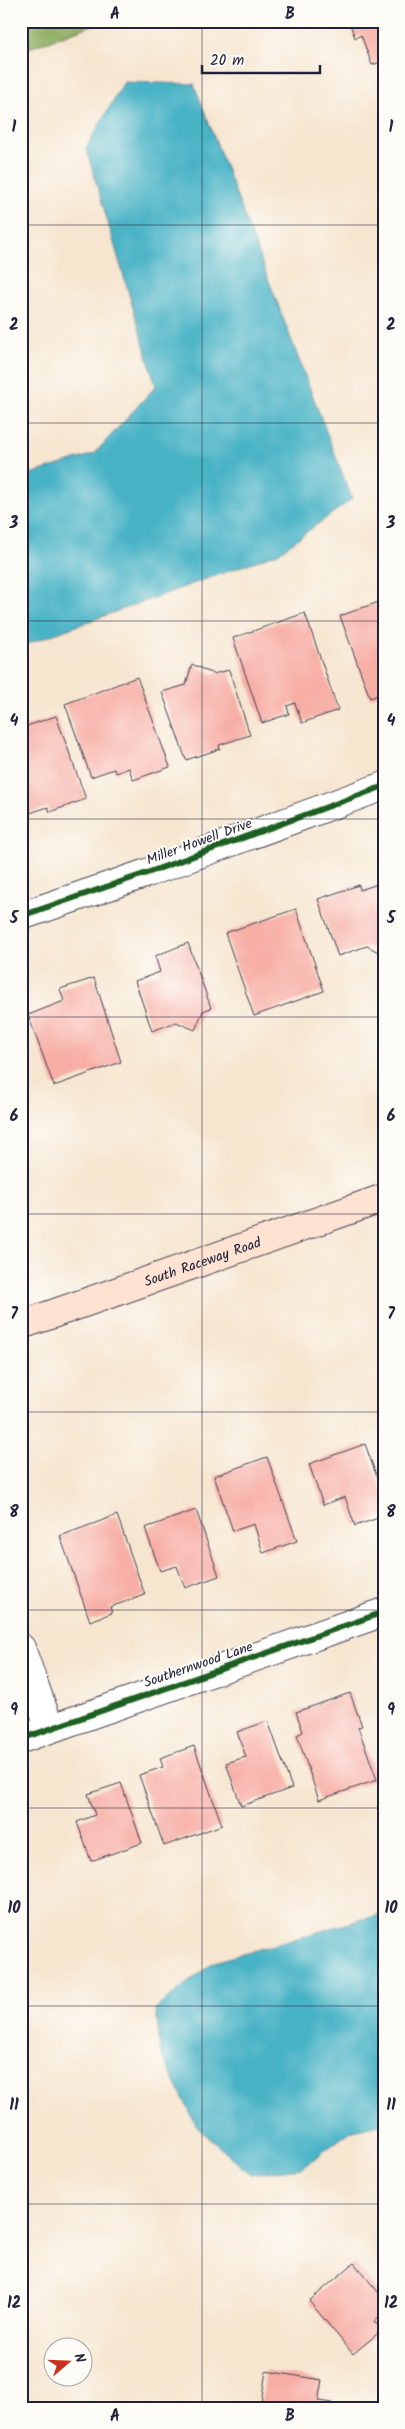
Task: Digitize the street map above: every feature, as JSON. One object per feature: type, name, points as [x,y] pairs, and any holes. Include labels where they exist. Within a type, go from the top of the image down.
[{"type":"main road","name":"South Raceway Road","points":[[21,1325],[384,1198]]},
{"type":"street","name":"Miller Howell Drive","points":[[21,916],[147,874],[384,786]]},
{"type":"street","name":"Southernwood Lane","points":[[21,1739],[384,1612]]},
{"type":"street","points":[[21,1648],[50,1729]]},
{"type":"green space","points":[[21,21],[104,21],[21,51]]},
{"type":"water","points":[[124,82],[194,84],[352,499],[278,553],[21,646],[21,477],[94,454],[156,386],[86,148]]},
{"type":"water","points":[[384,1913],[384,2124],[349,2132],[302,2168],[250,2174],[197,2127],[160,2051],[156,2008],[214,1962]]},
{"type":"building","points":[[349,21],[384,21],[384,61],[372,65],[361,35],[355,38]]},
{"type":"building","points":[[384,600],[384,693],[370,698],[340,616]]},
{"type":"building","points":[[305,613],[338,710],[302,723],[295,703],[287,706],[289,714],[262,723],[233,638]]},
{"type":"building","points":[[192,664],[213,674],[229,670],[250,735],[219,745],[220,749],[186,760],[162,692],[186,685]]},
{"type":"building","points":[[137,677],[170,767],[133,780],[129,768],[116,773],[114,769],[91,777],[65,704]]},
{"type":"building","points":[[56,716],[86,799],[50,812],[48,807],[21,816],[21,728]]},
{"type":"building","points":[[384,882],[384,955],[367,946],[338,956],[318,899],[359,885],[360,890]]},
{"type":"building","points":[[296,909],[324,991],[254,1016],[225,933]]},
{"type":"building","points":[[188,943],[211,1008],[203,1011],[195,1030],[176,1022],[152,1031],[135,981],[160,972],[155,956]]},
{"type":"building","points":[[94,978],[121,1062],[54,1086],[28,1015],[64,1001],[60,989]]},
{"type":"building","points":[[365,1444],[384,1497],[384,1516],[355,1526],[345,1497],[323,1505],[309,1464]]},
{"type":"building","points":[[267,1457],[297,1541],[263,1553],[254,1524],[233,1531],[214,1476]]},
{"type":"building","points":[[196,1510],[219,1576],[185,1588],[177,1566],[160,1571],[145,1528]]},
{"type":"building","points":[[117,1515],[145,1595],[110,1607],[112,1613],[90,1621],[60,1536]]},
{"type":"building","points":[[350,1693],[362,1726],[358,1727],[377,1780],[319,1800],[297,1735],[303,1732],[296,1712]]},
{"type":"building","points":[[268,1721],[292,1788],[241,1806],[226,1763],[246,1757],[237,1732]]},
{"type":"building","points":[[194,1746],[222,1825],[164,1846],[139,1775],[163,1767],[160,1758]]},
{"type":"building","points":[[121,1783],[142,1843],[91,1861],[77,1822],[95,1815],[88,1794]]},
{"type":"building","points":[[354,2263],[384,2299],[384,2313],[374,2321],[382,2330],[353,2354],[309,2301]]},
{"type":"building","points":[[266,2371],[322,2380],[318,2401],[332,2403],[331,2408],[260,2408]]},
{"type":"cycle path","points":[[21,916],[147,873],[384,786]]},
{"type":"cycle path","points":[[21,1739],[384,1612]]}]
